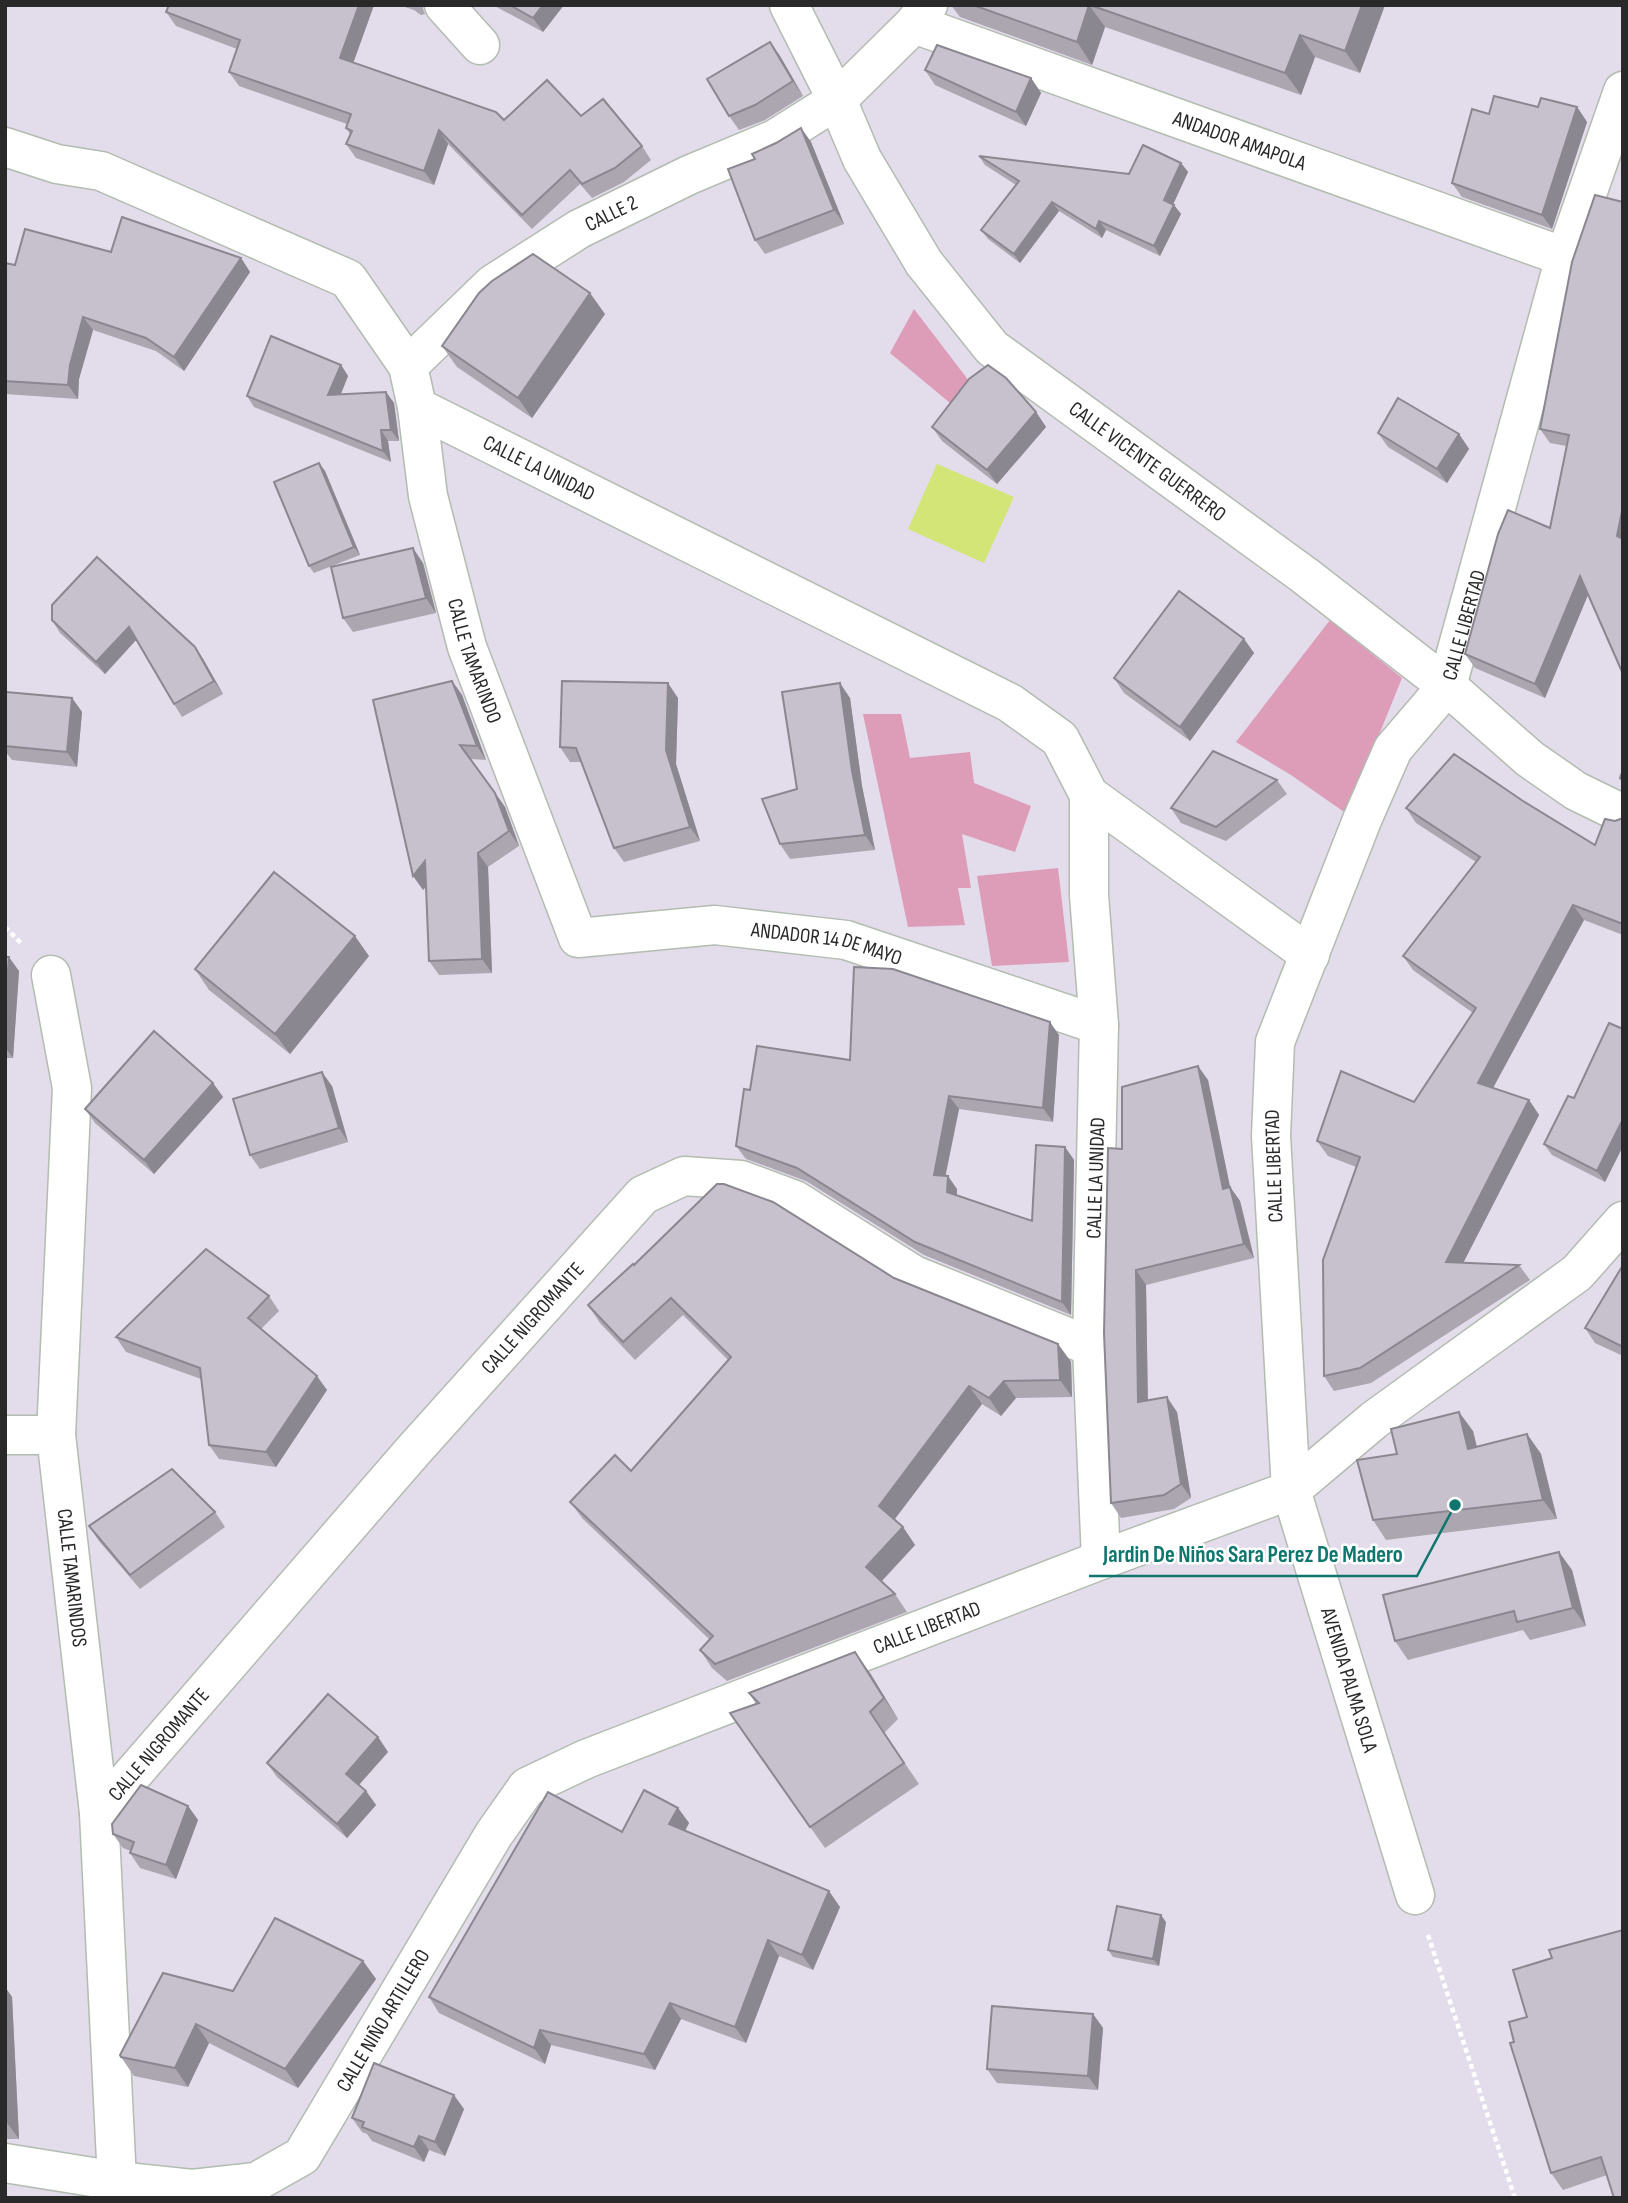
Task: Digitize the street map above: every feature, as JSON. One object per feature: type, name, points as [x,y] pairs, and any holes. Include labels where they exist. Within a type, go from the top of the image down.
[{"type":"street","points":[[444,5],[480,45]]},
{"type":"street","name":"CALLE VICENTE GUERRERO","points":[[789,5],[837,100],[862,159],[924,263],[992,348],[1304,575],[1447,686],[1530,759],[1576,790],[1623,814]]},
{"type":"street","name":"CALLE 2","points":[[408,366],[493,284],[579,229],[690,175],[775,139],[837,100],[921,15]]},
{"type":"street","name":"ANDADOR AMAPOLA","points":[[921,15],[1565,257]]},
{"type":"street","name":"CALLE LIBERTAD","points":[[527,1787],[586,1759],[1101,1560],[1291,1490],[1271,1136],[1275,1042],[1362,820],[1393,749],[1447,686],[1565,257],[1620,105]]},
{"type":"street","points":[[5,147],[57,164],[101,171],[348,279],[408,366],[417,407]]},
{"type":"street","name":"CALLE LA UNIDAD","points":[[417,407],[1010,704],[1060,739],[1089,795],[1310,955]]},
{"type":"street","name":"CALLE TAMARINDO","points":[[417,407],[428,496],[467,647],[564,906]]},
{"type":"street","name":"CALLE LA UNIDAD","points":[[1089,795],[1089,895],[1099,1025],[1092,1347],[1101,1560]]},
{"type":"street","name":"ANDADOR 14 DE MAYO","points":[[564,906],[578,938],[715,925],[846,940],[1099,1025]]},
{"type":"street","name":"CALLE TAMARINDOS","points":[[51,975],[72,1088],[56,1435],[99,1813],[117,2181]]},
{"type":"street","name":"CALLE NIGROMANTE","points":[[99,1813],[404,1461],[643,1195],[684,1176],[741,1180],[795,1200],[914,1275],[1092,1347]]},
{"type":"street","points":[[1291,1490],[1374,1420],[1577,1273],[1623,1221]]},
{"type":"street","points":[[5,1435],[56,1435]]},
{"type":"street","name":"AVENIDA PALMA SOLA","points":[[1291,1490],[1415,1895]]},
{"type":"street","name":"CALLE NIÑO ARTILLERO","points":[[5,2163],[191,2193],[256,2182],[302,2156],[494,1834],[527,1787]]},
{"type":"path","points":[[1415,1895],[1514,2198]]},
{"type":"shaded area","points":[[914,309],[979,394],[962,413],[890,353]]},
{"type":"shaded area","points":[[937,464],[1014,497],[984,563],[908,529]]},
{"type":"shaded area","points":[[1330,620],[1402,678],[1347,814],[1291,775],[1236,742]]},
{"type":"shaded area","points":[[863,714],[901,714],[910,758],[970,752],[974,783],[1031,806],[1015,852],[962,834],[971,888],[958,888],[965,925],[908,927]]},
{"type":"shaded area","points":[[1058,868],[1069,962],[992,966],[977,876]]},
{"type":"building","points":[[169,5],[359,5],[340,58],[496,112],[504,120],[547,80],[581,116],[603,99],[642,146],[615,168],[582,184],[570,170],[522,215],[439,130],[424,171],[346,144],[352,131],[346,128],[351,114],[229,72],[240,40],[166,12]]},
{"type":"building","points":[[510,5],[543,5],[533,18]]},
{"type":"building","points":[[973,5],[1089,5],[1077,42]]},
{"type":"building","points":[[1090,5],[1362,5],[1345,51],[1300,35],[1285,73]]},
{"type":"building","points":[[770,42],[793,81],[755,105],[729,116],[707,79]]},
{"type":"building","points":[[937,45],[1031,78],[1016,112],[925,70]]},
{"type":"building","points":[[1494,96],[1538,107],[1541,98],[1577,107],[1542,215],[1452,183],[1472,109],[1489,114]]},
{"type":"building","points":[[801,128],[834,210],[755,240],[728,169],[755,159],[752,154]]},
{"type":"building","points":[[1143,145],[1181,163],[1164,200],[1174,205],[1154,246],[1099,221],[1096,229],[1052,202],[1014,254],[981,230],[1019,181],[979,156],[1129,174]]},
{"type":"building","points":[[1595,195],[1623,202],[1623,506],[1617,536],[1623,539],[1623,674],[1580,576],[1535,684],[1465,654],[1498,534],[1508,510],[1550,528],[1569,435],[1540,429],[1572,262]]},
{"type":"building","points":[[122,217],[241,258],[174,357],[146,338],[83,317],[70,365],[68,385],[5,381],[5,263],[15,265],[25,229],[111,252]]},
{"type":"building","points":[[533,254],[590,293],[518,398],[442,346],[479,293],[492,281]]},
{"type":"building","points":[[271,336],[341,365],[328,395],[386,392],[391,430],[381,430],[383,451],[247,396]]},
{"type":"building","points":[[988,365],[1006,378],[1036,412],[987,470],[932,427],[969,379]]},
{"type":"building","points":[[1398,398],[1459,434],[1437,469],[1378,433]]},
{"type":"building","points":[[319,463],[354,547],[309,566],[274,482]]},
{"type":"building","points":[[413,548],[426,598],[343,618],[331,567]]},
{"type":"building","points":[[97,557],[195,647],[214,681],[174,704],[129,627],[96,662],[52,620],[52,605]]},
{"type":"building","points":[[1179,591],[1244,639],[1180,727],[1114,678]]},
{"type":"building","points":[[452,681],[477,746],[460,745],[495,793],[509,831],[478,853],[482,959],[429,961],[425,861],[413,876],[373,700]]},
{"type":"building","points":[[562,681],[668,683],[666,750],[690,827],[614,848],[576,748],[560,747]]},
{"type":"building","points":[[840,683],[852,771],[865,835],[780,844],[762,799],[797,789],[782,692]]},
{"type":"building","points":[[6,692],[72,698],[67,752],[5,746]]},
{"type":"building","points":[[1213,751],[1277,780],[1216,827],[1171,808]]},
{"type":"building","points":[[1454,754],[1595,845],[1605,819],[1615,821],[1623,818],[1623,924],[1573,905],[1478,1083],[1529,1100],[1446,1262],[1519,1265],[1360,1368],[1324,1376],[1323,1260],[1360,1157],[1317,1141],[1341,1071],[1414,1102],[1476,1008],[1403,956],[1480,857],[1406,808]]},
{"type":"building","points":[[274,872],[355,936],[275,1034],[195,969]]},
{"type":"building","points":[[5,957],[9,957],[5,1010]]},
{"type":"building","points":[[854,967],[893,969],[1050,1022],[1043,1108],[949,1096],[934,1175],[948,1176],[947,1192],[1032,1221],[1036,1145],[1065,1147],[1062,1302],[915,1242],[797,1168],[736,1146],[744,1089],[750,1090],[757,1046],[850,1060]]},
{"type":"building","points":[[1609,1023],[1623,1029],[1623,1119],[1597,1171],[1544,1144],[1568,1096],[1574,1098]]},
{"type":"building","points":[[154,1031],[213,1083],[144,1160],[85,1109]]},
{"type":"building","points":[[1198,1066],[1223,1189],[1230,1187],[1244,1244],[1136,1270],[1138,1402],[1167,1397],[1181,1484],[1164,1495],[1111,1503],[1104,1333],[1108,1148],[1122,1149],[1122,1087]]},
{"type":"building","points":[[322,1072],[339,1128],[250,1155],[233,1099]]},
{"type":"building","points":[[717,1184],[724,1184],[773,1202],[894,1278],[1058,1344],[1060,1380],[1004,1381],[989,1398],[969,1386],[879,1506],[903,1527],[866,1567],[895,1594],[715,1664],[700,1650],[713,1636],[570,1502],[615,1455],[631,1471],[731,1357],[671,1298],[623,1342],[588,1305],[634,1265]]},
{"type":"building","points":[[206,1249],[269,1296],[248,1318],[317,1376],[266,1452],[209,1445],[200,1368],[116,1337]]},
{"type":"building","points":[[1623,1265],[1623,1347],[1585,1328]]},
{"type":"building","points":[[1459,1412],[1468,1449],[1527,1434],[1543,1500],[1373,1520],[1357,1460],[1397,1454],[1391,1429]]},
{"type":"building","points":[[172,1469],[215,1512],[130,1575],[89,1526]]},
{"type":"building","points":[[1559,1552],[1573,1608],[1517,1622],[1514,1611],[1395,1641],[1383,1595]]},
{"type":"building","points":[[855,1652],[884,1698],[870,1712],[904,1763],[810,1827],[730,1713],[759,1703],[749,1693]]},
{"type":"building","points":[[328,1694],[378,1737],[346,1774],[366,1791],[337,1824],[267,1763]]},
{"type":"building","points":[[141,1785],[188,1806],[166,1865],[130,1853],[134,1842],[113,1834],[112,1824]]},
{"type":"building","points":[[644,1790],[678,1808],[669,1824],[829,1891],[802,1955],[768,1940],[735,2027],[670,2003],[644,2054],[540,2030],[534,2048],[429,1997],[548,1792],[622,1832]]},
{"type":"building","points":[[1117,1906],[1161,1915],[1153,1959],[1108,1950]]},
{"type":"building","points":[[275,1918],[363,1961],[285,2069],[196,2024],[175,2068],[121,2057],[163,1973],[233,1991]]},
{"type":"building","points":[[1623,1930],[1623,2198],[1614,2198],[1601,2157],[1551,2173],[1510,2043],[1514,2042],[1509,2022],[1527,2017],[1513,1970],[1552,1958],[1549,1950]]},
{"type":"building","points":[[992,2006],[1093,2014],[1088,2076],[987,2069]]},
{"type":"building","points":[[374,2063],[454,2095],[435,2142],[419,2136],[414,2147],[362,2127],[364,2122],[352,2118]]},
{"type":"place","name":"Jardin De Niños Sara Perez De Madero","points":[[1455,1505]]}]
